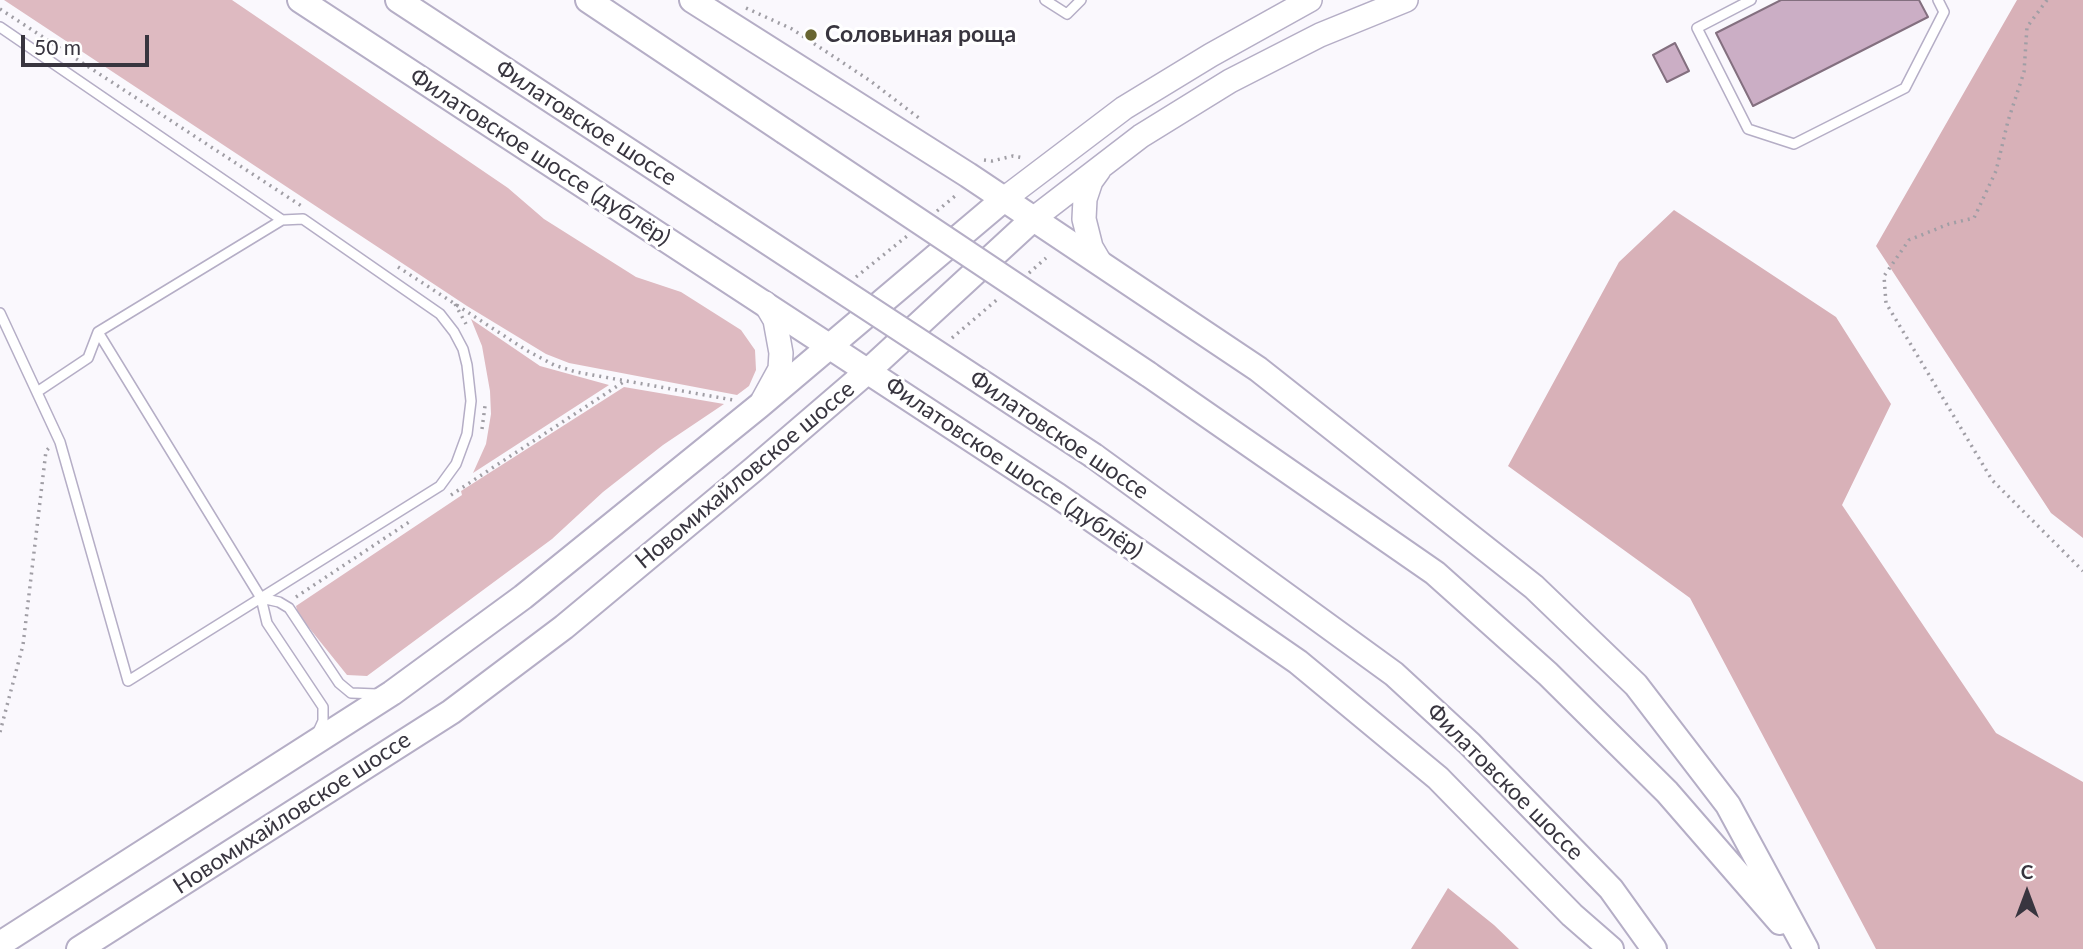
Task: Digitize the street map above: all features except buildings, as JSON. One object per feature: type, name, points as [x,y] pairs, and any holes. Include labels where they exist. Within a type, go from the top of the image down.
[{"type":"main road","name":"Филатовское шоссе (дублёр)","points":[[300,0],[868,370],[1140,551],[1298,662],[1438,778],[1572,915],[1611,949]]},
{"type":"main road","name":"Филатовское шоссе","points":[[398,0],[1094,456],[1395,674],[1470,744],[1611,889],[1654,949]]},
{"type":"main road","points":[[588,0],[1148,374],[1435,573],[1548,674],[1667,792],[1805,949]]},
{"type":"main road","points":[[692,0],[809,72],[1258,369],[1534,587],[1636,685],[1728,805],[1805,949]]},
{"type":"main road","name":"Новомихайловское шоссе","points":[[0,944],[392,693],[523,597],[759,406],[1004,200]]},
{"type":"main road","name":"Новомихайловское шоссе","points":[[79,949],[451,712],[575,618],[868,370],[1033,219]]},
{"type":"street","name":"Новомихайловское шоссе","points":[[1004,200],[1124,108],[1211,55],[1310,0]]},
{"type":"street","name":"Новомихайловское шоссе","points":[[1033,219],[1141,136],[1230,81],[1320,35],[1406,0]]},
{"type":"street","points":[[1101,264],[1091,247],[1084,219],[1085,200],[1091,181],[1103,164]]},
{"type":"street","points":[[759,406],[780,369],[781,353],[775,320],[765,303]]},
{"type":"lane","points":[[1045,0],[1067,13],[1081,0]]},
{"type":"lane","points":[[1751,0],[1697,28],[1748,129],[1794,144],[1905,88],[1944,12],[1938,0]]},
{"type":"lane","points":[[0,27],[282,220]]},
{"type":"lane","points":[[0,313],[60,442],[128,681],[440,486],[456,464],[467,434],[471,401],[463,349],[440,314],[303,219],[282,220],[99,332],[88,358],[37,392]]},
{"type":"lane","points":[[99,332],[261,598],[267,623],[323,707],[323,721],[316,737],[303,752]]},
{"type":"lane","points":[[261,598],[279,602],[289,608],[339,683],[351,693],[392,693]]},
{"type":"path","points":[[2047,0],[2027,27],[2024,72],[1996,171],[1985,198],[1974,218],[1949,224],[1909,240],[1884,276],[1885,303],[1992,480],[2083,571]]},
{"type":"path","points":[[741,6],[792,29],[869,80],[926,123]]},
{"type":"path","points":[[0,9],[307,209]]},
{"type":"path","points":[[977,159],[992,161],[1013,156],[1024,158]]},
{"type":"path","points":[[935,213],[955,196]]},
{"type":"path","points":[[854,278],[915,229]]},
{"type":"path","points":[[1026,275],[1046,258]]},
{"type":"path","points":[[387,260],[526,350],[555,365],[576,372],[734,400]]},
{"type":"path","points":[[946,343],[1006,292]]},
{"type":"path","points":[[455,304],[466,324]]},
{"type":"path","points":[[452,489],[449,496],[625,380]]},
{"type":"path","points":[[482,434],[484,399]]},
{"type":"path","points":[[0,732],[23,645],[46,451],[54,445]]},
{"type":"path","points":[[279,602],[299,596],[414,519]]},
{"type":"shaded area","points":[[4,0],[232,0],[508,188],[544,219],[636,277],[681,292],[741,330],[755,350],[756,370],[749,386],[737,395],[569,363],[546,354],[467,306]]},
{"type":"shaded area","points":[[2017,0],[2083,0],[2083,538],[2051,513],[1876,246]]},
{"type":"shaded area","points":[[1674,210],[1836,317],[1891,404],[1842,505],[1996,733],[2083,782],[2083,949],[1876,949],[1690,598],[1508,466],[1619,262]]},
{"type":"shaded area","points":[[471,319],[540,366],[609,385],[473,473],[486,444],[491,414],[482,346]]},
{"type":"shaded area","points":[[624,387],[724,404],[663,445],[603,492],[552,539],[367,676],[347,675],[298,614],[296,606],[462,495],[461,491]]},
{"type":"shaded area","points":[[1448,888],[1494,925],[1519,949],[1411,949]]},
{"type":"place","name":"Соловьиная роща","points":[[811,35]]}]
